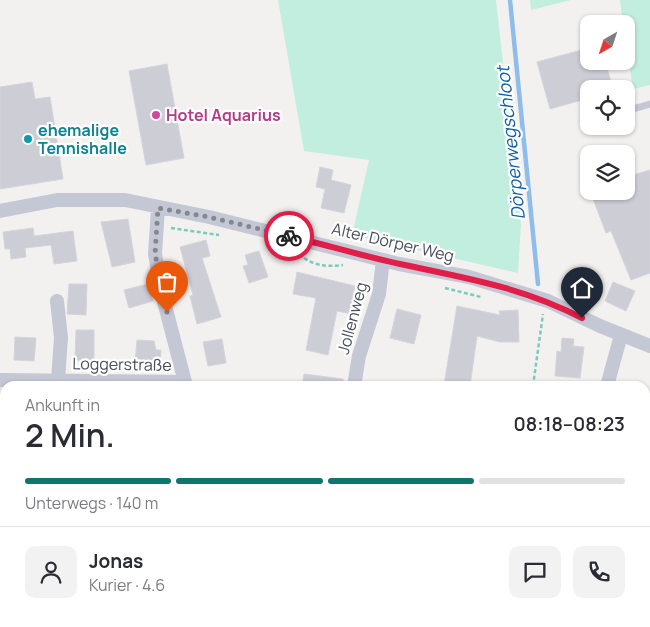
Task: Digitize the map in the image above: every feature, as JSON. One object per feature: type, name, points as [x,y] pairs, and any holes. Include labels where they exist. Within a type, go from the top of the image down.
[{"type":"street","name":"Alter Dörper Weg","points":[[0,211],[56,200],[125,200],[254,227],[383,260],[469,277],[548,300],[621,335],[650,346]]},
{"type":"street","name":"Loggerstraße","points":[[158,208],[155,254],[162,294],[184,381]]},
{"type":"street","name":"Jollenweg","points":[[355,381],[359,356],[379,294],[383,260]]},
{"type":"street","name":"Loggerstraße","points":[[57,301],[61,338],[58,380]]},
{"type":"street","points":[[608,381],[621,335]]},
{"type":"street","name":"Loggerstraße","points":[[0,380],[90,381]]},
{"type":"lane","points":[[635,108],[650,104]]},
{"type":"path","points":[[157,225],[222,236]]},
{"type":"path","points":[[295,250],[310,263],[328,267],[347,264]]},
{"type":"path","points":[[438,287],[486,298]]},
{"type":"path","points":[[533,381],[543,315],[548,300]]},
{"type":"path","points":[[537,312],[551,318]]},
{"type":"green space","points":[[278,0],[496,0],[521,224],[518,273],[352,235],[369,160],[304,151]]},
{"type":"green space","points":[[530,0],[571,0],[531,10]]},
{"type":"green space","points":[[620,0],[650,0],[650,85],[635,89],[635,80],[632,80],[630,70],[635,70],[635,15],[622,15]]},
{"type":"building","points":[[580,50],[580,70],[608,70],[610,80],[580,80],[580,101],[550,109],[537,62]]},
{"type":"building","name":"Hotel Aquarius","points":[[167,64],[184,158],[146,165],[129,71]]},
{"type":"building","name":"ehemalige Tennishalle","points":[[32,82],[35,99],[50,97],[63,179],[0,189],[0,87]]},
{"type":"building","points":[[320,167],[333,170],[331,180],[351,185],[344,213],[321,208],[325,189],[316,187]]},
{"type":"building","points":[[650,170],[650,273],[631,280],[611,231],[606,233],[593,200],[635,200],[635,174]]},
{"type":"building","points":[[128,219],[135,262],[112,267],[101,222]]},
{"type":"building","points":[[33,228],[34,236],[73,231],[77,261],[54,264],[51,245],[25,248],[26,257],[11,259],[10,249],[5,249],[3,232]]},
{"type":"building","points":[[206,240],[210,256],[202,258],[221,317],[197,324],[190,296],[193,295],[180,247]]},
{"type":"building","points":[[259,251],[268,277],[249,283],[243,266],[248,265],[245,255]]},
{"type":"building","points":[[297,272],[355,286],[353,294],[357,295],[352,314],[337,311],[328,355],[306,350],[316,298],[293,294]]},
{"type":"building","points":[[613,282],[635,291],[626,311],[605,301]]},
{"type":"building","points":[[69,284],[87,284],[86,315],[67,314]]},
{"type":"building","points":[[148,284],[153,301],[129,308],[124,290]]},
{"type":"building","points":[[457,306],[500,315],[499,311],[518,310],[519,342],[500,342],[477,336],[471,381],[445,381]]},
{"type":"building","points":[[397,309],[421,315],[414,344],[390,338]]},
{"type":"building","points":[[76,330],[94,330],[94,361],[75,360]]},
{"type":"building","points":[[15,337],[36,338],[34,361],[14,360]]},
{"type":"building","points":[[562,338],[574,339],[573,346],[584,347],[580,378],[555,376],[557,351],[561,352]]},
{"type":"building","points":[[222,339],[226,363],[208,366],[203,342]]},
{"type":"building","points":[[137,340],[154,341],[156,350],[161,350],[160,365],[135,363]]},
{"type":"building","points":[[304,374],[343,379],[343,381],[303,381]]},
{"type":"waterway","name":"Dörperwegschloot","points":[[510,0],[538,284]]},
{"type":"way so far","points":[[167,312],[155,254],[158,208],[209,217],[289,236]]},
{"type":"place","name":"Hotel Aquarius","points":[[156,115]]},
{"type":"place","name":"ehemalige Tennishalle","points":[[28,139]]},
{"type":"route","points":[[289,236],[399,264],[469,277],[548,300],[582,318]]}]
